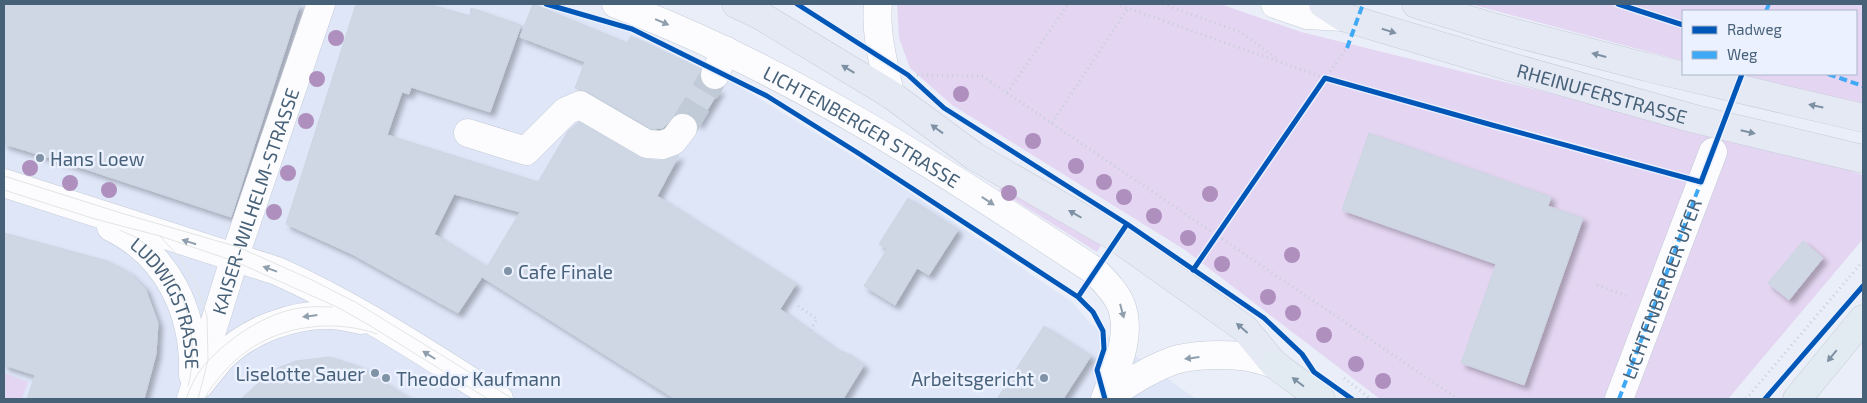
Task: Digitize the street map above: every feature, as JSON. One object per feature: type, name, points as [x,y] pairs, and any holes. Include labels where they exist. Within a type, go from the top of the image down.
[{"type":"highway","points":[[1797,399],[1863,319]]},
{"type":"highway","points":[[1274,364],[1321,399]]},
{"type":"main road","name":"LICHTENBERGER STRASSE","points":[[736,4],[761,16],[890,94],[974,156],[1117,238],[1244,328],[1274,364]]},
{"type":"main road","name":"RHEINUFERSTRASSE","points":[[1416,4],[1489,26],[1646,67],[1863,118]]},
{"type":"main road","name":"RHEINUFERSTRASSE","points":[[1333,10],[1502,65],[1695,119],[1863,159]]},
{"type":"street","name":"KAISER-WILHELM-STRASSE","points":[[192,396],[236,257],[321,4]]},
{"type":"street","name":"LICHTENBERGER STRASSE","points":[[616,4],[725,50],[797,86],[951,177],[1095,271],[1109,286],[1121,305],[1126,327],[1121,356],[1105,399]]},
{"type":"street","points":[[878,4],[876,20],[879,44],[890,94]]},
{"type":"street","name":"RHEINUFERSTRASSE","points":[[1275,4],[1307,15],[1333,10]]},
{"type":"street","points":[[715,75],[725,50]]},
{"type":"street","points":[[468,133],[526,150],[566,111],[580,105],[647,144],[662,145],[672,141],[683,128]]},
{"type":"street","name":"LICHTENBERGER UFER","points":[[1619,399],[1713,152]]},
{"type":"street","name":"LUDWIGSTRASSE","points":[[4,183],[277,271],[316,288],[500,399]]},
{"type":"street","name":"LUDWIGSTRASSE","points":[[88,210],[95,218],[127,235],[144,248],[160,264],[172,285],[185,315],[192,346],[192,396]]},
{"type":"street","name":"LUDWIGSTRASSE","points":[[192,396],[223,356],[249,337],[282,322],[310,315],[332,315],[376,323]]},
{"type":"street","points":[[1105,399],[1132,380],[1173,361],[1226,356],[1249,357],[1274,364]]},
{"type":"path","points":[[1007,93],[1068,4]]},
{"type":"path","points":[[1116,4],[1325,78],[1701,182]]},
{"type":"path","points":[[1163,4],[1240,32],[1282,62]]},
{"type":"path","points":[[1052,123],[1128,8]]},
{"type":"path","points":[[1198,263],[1347,48]]},
{"type":"path","points":[[908,75],[982,76],[1458,399]]},
{"type":"path","points":[[1746,399],[1863,261]]},
{"type":"path","points":[[798,306],[817,319],[810,331]]},
{"type":"shaded area","points":[[4,4],[536,4],[631,33],[718,73],[893,181],[1072,302],[1091,324],[1196,399],[4,399]]},
{"type":"shaded area","points":[[897,4],[1220,4],[1301,32],[1811,157],[1863,175],[1863,239],[1728,399],[1380,399],[1185,250],[952,105],[910,68],[899,38]]},
{"type":"shaded area","points":[[1470,4],[1863,4],[1863,104],[1734,75],[1857,75],[1857,10],[1682,10],[1682,61]]},
{"type":"shaded area","points":[[1004,182],[1102,244],[1097,252],[999,190]]},
{"type":"shaded area","points":[[4,373],[28,382],[22,399],[4,399]]},
{"type":"building","points":[[4,4],[300,4],[231,217],[4,144]]},
{"type":"building","points":[[356,4],[428,4],[470,16],[471,8],[521,25],[490,112],[411,87],[409,94],[402,92],[387,135],[538,182],[568,131],[579,122],[640,158],[661,161],[679,155],[657,196],[796,284],[780,309],[841,353],[843,351],[864,365],[843,399],[675,399],[482,277],[458,313],[352,254],[286,224]],"holes":[[[454,194],[520,212],[487,267],[434,234]]]},
{"type":"building","points":[[533,4],[627,43],[631,36],[701,69],[700,78],[703,85],[710,90],[720,89],[698,125],[693,116],[685,113],[677,114],[663,128],[652,129],[588,92],[575,88],[585,62],[520,37]]},
{"type":"building","points":[[1369,133],[1551,197],[1548,206],[1583,218],[1524,385],[1461,363],[1496,264],[1342,210]]},
{"type":"building","points":[[908,198],[958,230],[929,275],[917,268],[895,305],[864,286],[887,249],[879,244]]},
{"type":"building","points":[[4,233],[107,261],[128,272],[145,288],[158,323],[156,354],[144,399],[27,399],[35,375],[4,365]]},
{"type":"building","points":[[1803,241],[1823,258],[1789,300],[1768,283]]},
{"type":"building","name":"Arbeitsgericht","points":[[1044,326],[1091,356],[1063,399],[997,399]]},
{"type":"building","points":[[330,357],[358,366],[410,399],[241,399],[263,379],[280,367],[296,361]]},
{"type":"tunnel","points":[[683,128],[715,75]]},
{"type":"tram line","points":[[4,176],[238,247],[310,279],[357,303],[513,399]]},
{"type":"tram line","points":[[4,190],[95,219],[160,236],[234,261],[337,307],[488,399]]},
{"type":"tram line","points":[[120,230],[137,238],[153,251],[177,285],[185,305],[190,326],[192,367],[188,386]]},
{"type":"tram line","points":[[160,236],[179,257],[196,284],[207,316],[208,360],[198,399]]},
{"type":"tram line","points":[[186,399],[195,378],[205,364],[230,341],[254,324],[281,312],[309,307],[332,307]]},
{"type":"tram line","points":[[204,399],[218,379],[235,361],[261,342],[277,335],[293,330],[327,326],[361,329],[377,334]]},
{"type":"marked path","points":[[1347,48],[1363,4]]},
{"type":"marked path","points":[[1766,10],[1769,4]]},
{"type":"marked path","points":[[1831,75],[1863,86]]},
{"type":"marked path","points":[[1619,399],[1702,179]]},
{"type":"cycle path","points":[[546,4],[632,29],[767,96],[858,153],[1078,297],[1093,312],[1103,331],[1104,349],[1097,370],[1105,399]]},
{"type":"cycle path","points":[[797,4],[908,75],[944,108],[1127,224],[1264,318],[1302,354],[1314,372],[1352,399]]},
{"type":"cycle path","points":[[1618,4],[1682,25]]},
{"type":"cycle path","points":[[1193,270],[1325,78],[1701,182],[1742,75]]},
{"type":"cycle path","points":[[1078,297],[1127,224]]},
{"type":"cycle path","points":[[1765,399],[1863,286]]},
{"type":"place","name":"Hans Loew","points":[[40,158]]},
{"type":"place","name":"Cafe Finale","points":[[508,271]]},
{"type":"place","name":"Liselotte Sauer","points":[[375,373]]},
{"type":"place","name":"Theodor Kaufmann","points":[[386,378]]},
{"type":"place","name":"Arbeitsgericht","points":[[1044,378]]}]
